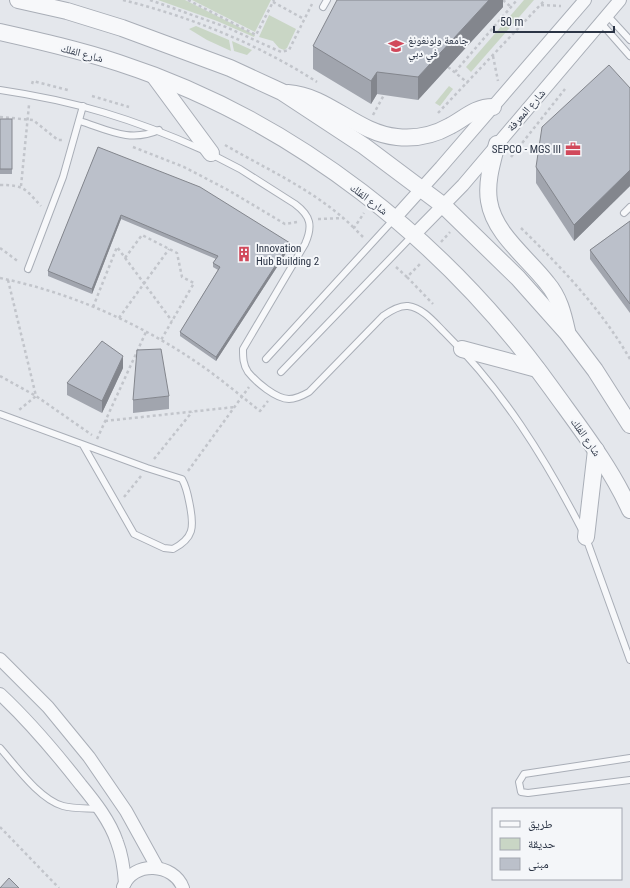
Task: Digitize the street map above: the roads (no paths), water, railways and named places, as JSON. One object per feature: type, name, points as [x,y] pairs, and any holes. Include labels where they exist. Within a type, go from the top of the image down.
[{"type":"street","points":[[18,0],[67,11],[129,30],[230,68],[282,92],[364,146],[444,206],[518,278],[567,333],[595,370],[630,425]]},
{"type":"street","points":[[395,218],[585,0]]},
{"type":"street","name":"شارع المعرفة","points":[[414,235],[444,206],[620,0]]},
{"type":"street","name":"شارع الفلك","points":[[0,32],[119,63],[155,76],[221,105],[284,139],[314,158],[395,218],[469,290],[537,368],[596,450],[630,510]]},
{"type":"street","points":[[155,76],[210,153]]},
{"type":"street","points":[[282,92],[298,93],[313,98],[378,133],[397,137],[415,137],[440,131],[473,111],[497,102]]},
{"type":"street","points":[[497,144],[489,174],[489,200],[491,210],[497,224],[548,283],[557,298],[564,315],[567,333]]},
{"type":"street","points":[[462,349],[537,368]]},
{"type":"street","points":[[586,536],[596,450]]},
{"type":"street","points":[[0,659],[48,707],[90,757],[126,811],[157,867]]},
{"type":"street","points":[[0,694],[17,710],[64,764],[100,809],[117,840],[123,861],[124,886]]},
{"type":"street","points":[[124,886],[133,874],[144,868],[157,867],[170,872],[181,882],[183,888]]},
{"type":"lane","points":[[323,7],[327,0]]},
{"type":"lane","points":[[604,19],[630,40]]},
{"type":"lane","points":[[604,19],[630,56]]},
{"type":"lane","points":[[0,90],[83,106],[158,130],[240,168],[304,210],[309,220],[310,232],[305,244],[243,349],[243,361],[248,372],[272,394],[287,399],[297,398],[309,392],[383,316],[394,308],[407,306],[420,310],[462,349],[498,392],[531,438],[560,486],[586,536],[630,660]]},
{"type":"lane","points":[[28,270],[50,215],[75,138],[83,106]]},
{"type":"lane","points":[[80,121],[125,136],[137,137],[158,130]]},
{"type":"lane","points":[[624,213],[630,207]]},
{"type":"lane","points":[[266,359],[395,218]]},
{"type":"lane","points":[[281,372],[414,235]]},
{"type":"lane","points":[[0,414],[182,479],[187,488],[193,522],[192,530],[180,546],[173,549],[164,548],[134,534],[83,444]]},
{"type":"lane","points":[[0,748],[38,790],[55,803],[64,807],[100,809]]},
{"type":"lane","points":[[630,758],[524,774],[519,782],[521,792],[528,793],[630,780]]},
{"type":"place","name":"جامعة ولونغونغ في دبي","points":[[396,46]]},
{"type":"place","name":"SEPCO - MGS III","points":[[573,149]]},
{"type":"place","name":"Innovation Hub Building 2","points":[[244,254]]}]
